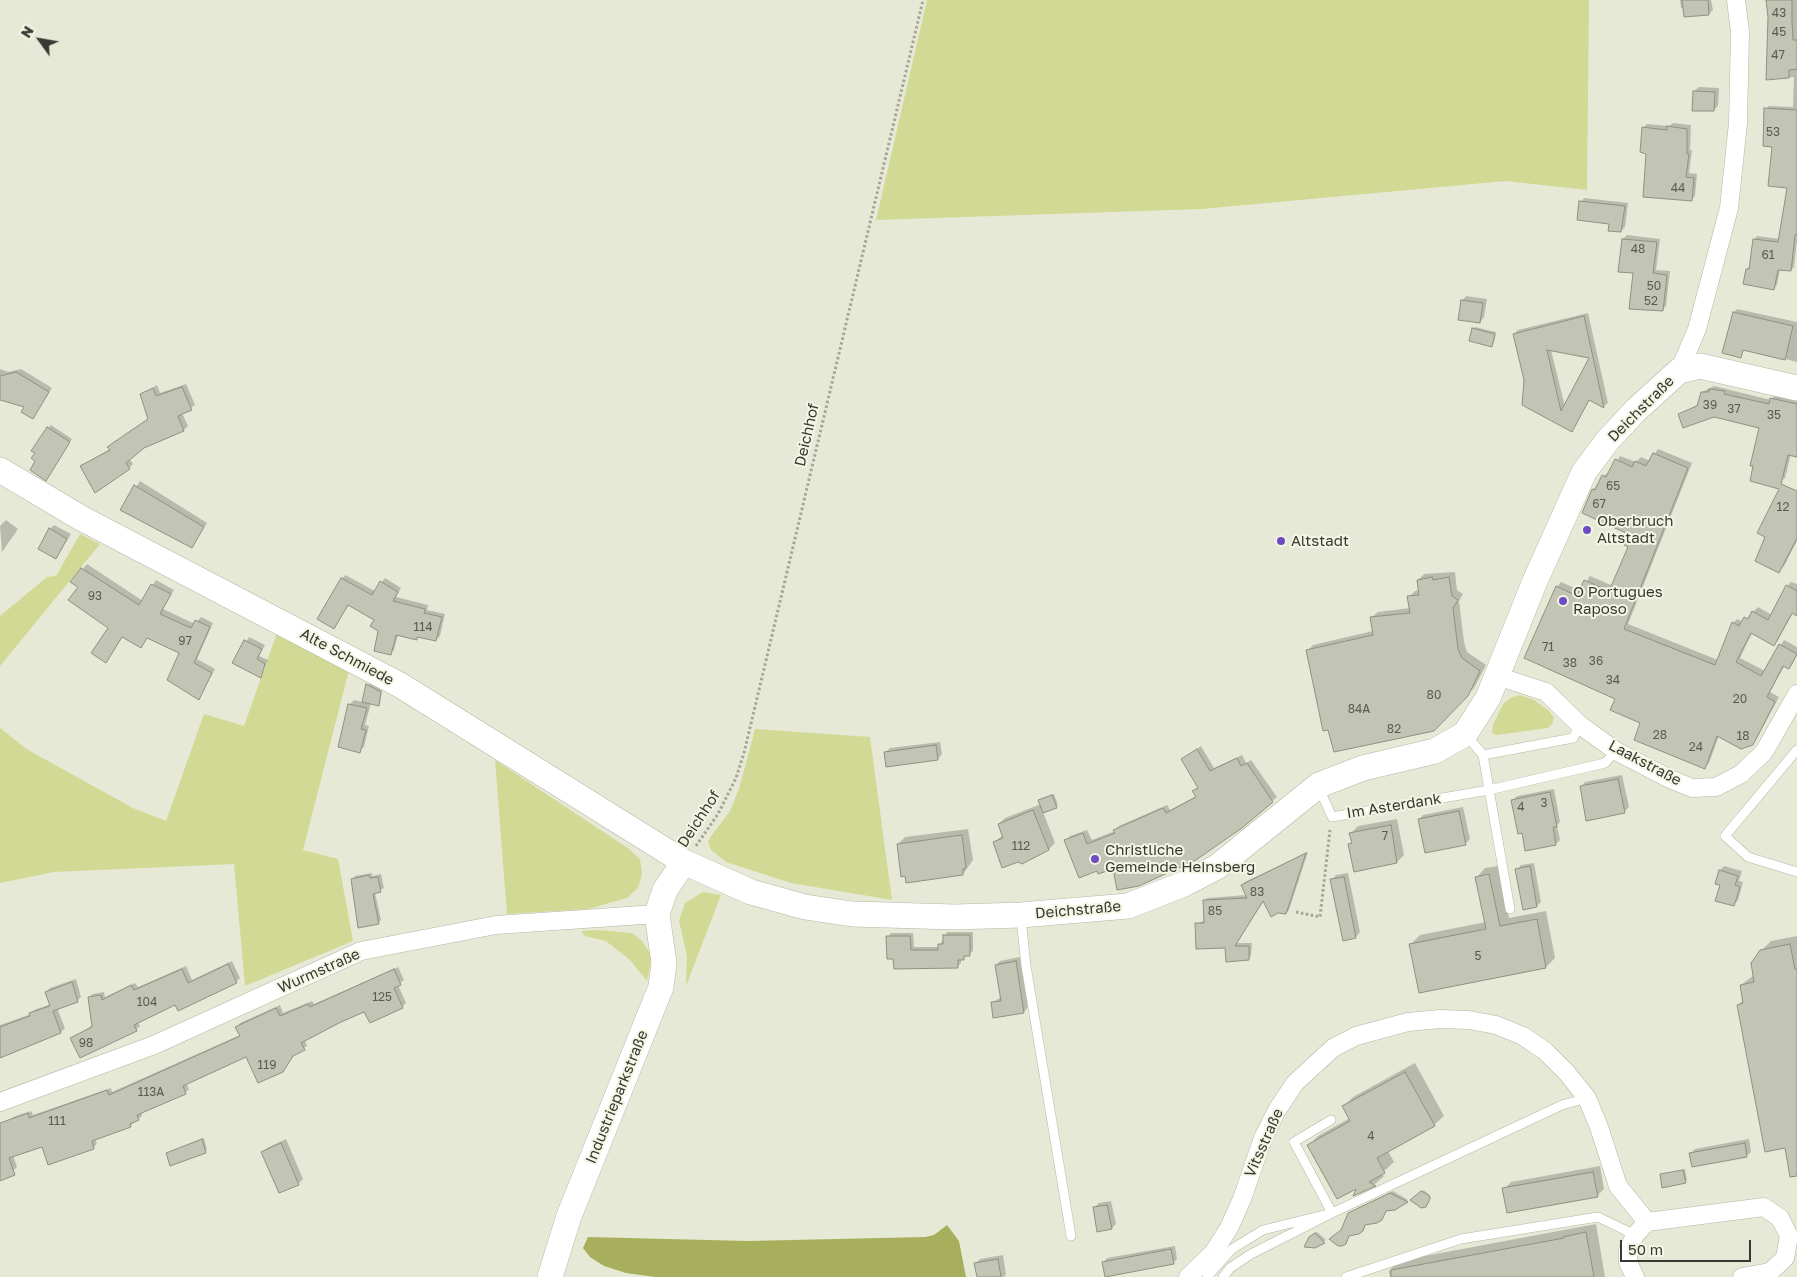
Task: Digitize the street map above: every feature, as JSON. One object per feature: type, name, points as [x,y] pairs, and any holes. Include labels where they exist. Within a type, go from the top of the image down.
[{"type":"street","name":"Deichstraße","points":[[684,862],[751,892],[805,907],[852,914],[955,917],[1021,915],[1128,906],[1184,884],[1216,867],[1319,785],[1364,768],[1435,751],[1465,734],[1488,698],[1535,581],[1584,472],[1608,440],[1636,410],[1679,371],[1697,329],[1729,208],[1738,123],[1740,32],[1736,0]]},
{"type":"street","points":[[1679,371],[1700,366],[1797,388]]},
{"type":"street","name":"Alte Schmiede","points":[[0,470],[81,518],[400,685],[684,862]]},
{"type":"street","name":"Laakstraße","points":[[1497,676],[1546,692],[1580,725],[1616,750],[1670,779],[1692,788],[1716,787],[1741,774],[1764,752],[1797,694]]},
{"type":"street","points":[[657,914],[665,890],[684,862]]},
{"type":"street","name":"Wurmstraße","points":[[0,1102],[154,1045],[361,951],[496,924],[657,914]]},
{"type":"street","name":"Industrieparkstraße","points":[[553,1276],[568,1216],[662,987],[664,963],[657,914]]},
{"type":"street","name":"Vitsstraße","points":[[1188,1277],[1213,1252],[1229,1228],[1242,1199],[1263,1138],[1277,1110],[1290,1090],[1316,1062],[1333,1048],[1356,1036],[1408,1022],[1440,1019],[1469,1020],[1496,1025],[1523,1036],[1545,1051],[1567,1072],[1587,1098],[1599,1127],[1618,1186],[1641,1229]]},
{"type":"street","points":[[1635,1277],[1628,1262],[1628,1250],[1641,1229],[1764,1207],[1780,1218],[1793,1235],[1785,1258],[1770,1272],[1742,1277]]},
{"type":"lane","points":[[1483,755],[1572,738],[1580,725]]},
{"type":"lane","points":[[1465,734],[1483,755],[1510,909]]},
{"type":"lane","name":"Im Asterdank","points":[[1319,785],[1332,816],[1489,790],[1605,763],[1616,750]]},
{"type":"lane","points":[[1797,750],[1725,836],[1748,857],[1797,872]]},
{"type":"lane","points":[[1021,915],[1026,966],[1071,1236]]},
{"type":"lane","points":[[1223,1277],[1230,1268],[1251,1254],[1332,1213],[1562,1105],[1587,1098]]},
{"type":"lane","points":[[1331,1120],[1294,1142],[1332,1213]]},
{"type":"lane","points":[[1207,1277],[1232,1249],[1263,1230],[1332,1213]]},
{"type":"lane","points":[[1346,1277],[1461,1239],[1598,1217],[1641,1229]]},
{"type":"path","name":"Deichhof","points":[[684,862],[718,814],[736,778],[744,753],[923,0]]},
{"type":"path","points":[[1296,912],[1320,917],[1332,816]]},
{"type":"green space","points":[[927,0],[1589,0],[1587,190],[1506,181],[1202,209],[876,220]]},
{"type":"green space","points":[[80,534],[100,544],[0,666],[0,616],[47,577],[56,576]]},
{"type":"green space","points":[[277,633],[349,670],[303,850],[338,859],[353,941],[245,986],[234,864],[54,872],[0,883],[0,728],[28,750],[133,808],[166,821],[204,714],[244,726]]},
{"type":"green space","points":[[1520,695],[1534,700],[1549,711],[1554,718],[1552,724],[1548,728],[1497,735],[1492,733],[1493,725],[1503,704],[1512,697]]},
{"type":"green space","points":[[755,729],[870,737],[892,900],[791,883],[726,862],[711,850],[708,842],[730,811],[739,789]]},
{"type":"green space","points":[[495,760],[629,849],[640,859],[642,874],[638,888],[627,898],[588,909],[507,914]]},
{"type":"green space","points":[[703,892],[721,895],[686,986],[687,956],[679,921],[685,903]]},
{"type":"green space","points":[[598,930],[632,933],[642,941],[652,956],[647,981],[630,960],[606,941],[585,936],[581,931]]},
{"type":"green space","points":[[947,1225],[959,1241],[966,1277],[655,1277],[626,1273],[604,1266],[590,1257],[583,1248],[588,1237],[748,1241],[925,1237],[934,1235]]},
{"type":"building","points":[[1682,0],[1708,0],[1709,15],[1684,17]]},
{"type":"building","points":[[1766,0],[1792,0],[1793,40],[1797,40],[1797,69],[1789,70],[1789,78],[1766,80],[1768,17]]},
{"type":"building","points":[[1693,91],[1715,92],[1714,111],[1692,111]]},
{"type":"building","points":[[1764,108],[1797,110],[1797,235],[1795,235],[1791,271],[1778,270],[1774,290],[1743,284],[1746,269],[1749,269],[1753,239],[1778,242],[1787,188],[1768,186],[1772,147],[1763,146]]},
{"type":"building","points":[[1667,126],[1687,129],[1687,154],[1689,154],[1686,177],[1694,178],[1692,201],[1643,197],[1646,154],[1640,152],[1642,127],[1667,130]]},
{"type":"building","points":[[1579,201],[1625,206],[1621,232],[1608,231],[1609,224],[1577,220]]},
{"type":"building","points":[[1622,239],[1657,242],[1653,273],[1667,275],[1663,311],[1629,309],[1633,273],[1618,272]]},
{"type":"building","points":[[1461,300],[1483,303],[1480,323],[1458,320]]},
{"type":"building","points":[[1733,312],[1793,326],[1785,360],[1743,350],[1741,358],[1722,353]]},
{"type":"building","points":[[1584,316],[1604,408],[1589,400],[1572,432],[1522,405],[1524,380],[1513,334]],"holes":[[[1547,350],[1589,358],[1561,411]]]},
{"type":"building","points":[[1472,328],[1495,334],[1492,347],[1469,341]]},
{"type":"building","points":[[16,372],[49,392],[33,419],[21,412],[24,407],[0,400],[0,376]]},
{"type":"building","points":[[182,387],[192,410],[178,416],[184,431],[144,448],[126,463],[130,469],[95,493],[80,466],[110,450],[107,447],[148,419],[140,394],[153,388],[156,396]]},
{"type":"building","points":[[1709,389],[1725,391],[1724,394],[1769,404],[1770,398],[1797,404],[1797,457],[1788,455],[1781,484],[1797,491],[1797,538],[1779,573],[1755,561],[1765,537],[1757,533],[1779,489],[1750,481],[1753,466],[1750,466],[1759,428],[1714,417],[1683,428],[1678,414],[1697,406],[1701,392],[1709,392]]},
{"type":"building","points":[[47,427],[70,442],[46,481],[30,470],[35,461],[31,458],[35,453],[31,451]]},
{"type":"building","points":[[1653,453],[1688,468],[1624,629],[1715,665],[1732,622],[1739,626],[1744,617],[1748,619],[1752,611],[1768,620],[1786,585],[1797,591],[1797,616],[1792,613],[1774,646],[1751,633],[1736,662],[1761,676],[1779,644],[1797,654],[1789,669],[1783,666],[1767,697],[1775,702],[1753,745],[1741,749],[1717,736],[1705,769],[1634,740],[1640,723],[1610,710],[1615,699],[1524,658],[1556,586],[1577,596],[1584,580],[1609,591],[1628,547],[1624,545],[1628,534],[1582,513],[1592,489],[1595,490],[1602,475],[1606,477],[1615,459],[1632,467],[1635,461],[1646,466]]},
{"type":"building","points":[[134,485],[204,527],[192,548],[120,510]]},
{"type":"building","points":[[49,528],[67,539],[56,559],[38,549]]},
{"type":"building","points":[[81,568],[139,605],[151,584],[171,594],[160,614],[191,628],[195,620],[210,627],[194,663],[212,673],[199,700],[167,680],[179,653],[147,638],[141,648],[122,637],[106,663],[91,653],[108,628],[68,600],[78,587],[70,582]]},
{"type":"building","points":[[1432,577],[1433,580],[1449,577],[1452,596],[1458,600],[1453,608],[1458,649],[1462,658],[1480,671],[1468,696],[1434,731],[1334,752],[1328,730],[1323,731],[1306,650],[1373,635],[1370,617],[1410,613],[1407,596],[1419,595],[1417,580]]},
{"type":"building","points":[[341,578],[372,595],[380,581],[398,592],[393,601],[425,609],[424,613],[442,617],[436,641],[417,637],[417,640],[396,635],[391,655],[374,651],[378,631],[370,626],[374,620],[348,605],[334,629],[317,619]]},
{"type":"building","points":[[244,640],[262,649],[257,659],[265,664],[261,678],[232,663]]},
{"type":"building","points":[[366,684],[381,692],[379,706],[362,702]]},
{"type":"building","points":[[348,704],[367,708],[361,729],[366,730],[360,753],[338,747]]},
{"type":"building","points":[[936,745],[938,760],[886,767],[884,752]]},
{"type":"building","points":[[1197,749],[1210,771],[1237,758],[1241,766],[1247,763],[1273,802],[1242,828],[1196,860],[1139,886],[1117,890],[1113,869],[1098,874],[1097,871],[1079,878],[1064,840],[1083,833],[1087,844],[1115,833],[1113,830],[1163,808],[1166,813],[1196,797],[1192,791],[1198,788],[1181,759]]},
{"type":"building","points":[[1618,779],[1625,813],[1586,821],[1580,786]]},
{"type":"building","points":[[1550,792],[1557,827],[1553,827],[1556,845],[1525,851],[1522,833],[1518,834],[1511,800]]},
{"type":"building","points":[[1052,795],[1057,808],[1043,813],[1038,800]]},
{"type":"building","points":[[1033,810],[1049,850],[1022,864],[1018,862],[1002,868],[993,842],[1003,838],[998,824]]},
{"type":"building","points":[[1459,811],[1466,845],[1425,853],[1418,819]]},
{"type":"building","points":[[1391,825],[1397,863],[1354,872],[1348,844],[1352,843],[1349,833]]},
{"type":"building","points":[[962,835],[966,868],[963,869],[963,875],[906,883],[905,876],[901,877],[897,844]]},
{"type":"building","points":[[1306,853],[1286,914],[1278,913],[1271,917],[1263,901],[1235,946],[1249,946],[1249,960],[1226,962],[1225,948],[1196,949],[1195,923],[1204,923],[1203,900],[1247,898],[1241,885]]},
{"type":"building","points":[[1530,866],[1537,907],[1523,910],[1515,869]]},
{"type":"building","points":[[1719,870],[1738,876],[1735,885],[1740,887],[1734,906],[1715,901],[1720,885],[1715,884]]},
{"type":"building","points":[[1489,874],[1500,926],[1537,919],[1546,968],[1419,993],[1409,944],[1486,929],[1475,877]]},
{"type":"building","points":[[369,875],[370,878],[378,877],[381,892],[373,894],[379,924],[358,928],[351,879]]},
{"type":"building","points":[[1344,877],[1356,938],[1343,941],[1330,879]]},
{"type":"building","points":[[943,935],[970,935],[970,956],[964,956],[964,960],[958,960],[958,968],[894,969],[893,959],[887,959],[886,936],[910,936],[911,950],[938,950],[938,944],[943,944]]},
{"type":"building","points":[[1790,944],[1795,969],[1797,969],[1797,1176],[1790,1177],[1785,1148],[1765,1152],[1737,1005],[1743,1003],[1740,985],[1754,982],[1751,963],[1760,950]]},
{"type":"building","points":[[1016,961],[1024,1013],[993,1018],[991,1002],[1001,1001],[995,965]]},
{"type":"building","points":[[228,964],[237,983],[178,1011],[175,1005],[134,1025],[137,1031],[80,1058],[70,1038],[92,1027],[88,997],[101,995],[102,1000],[131,985],[134,990],[182,969],[188,983]]},
{"type":"building","points":[[394,969],[401,985],[394,988],[403,1008],[370,1023],[364,1012],[339,1023],[301,1043],[305,1050],[293,1056],[283,1072],[258,1083],[246,1057],[183,1086],[186,1094],[137,1115],[139,1120],[130,1124],[131,1127],[92,1141],[94,1149],[48,1165],[42,1147],[9,1158],[15,1175],[0,1181],[0,1123],[28,1113],[29,1118],[107,1090],[109,1095],[240,1036],[235,1027],[276,1008],[280,1016],[308,1004],[310,1007]]},
{"type":"building","points":[[72,982],[78,1002],[53,1011],[61,1033],[0,1058],[0,1027],[30,1016],[29,1013],[50,1006],[45,992]]},
{"type":"building","points":[[1405,1072],[1435,1126],[1377,1158],[1385,1173],[1369,1182],[1376,1186],[1353,1196],[1356,1189],[1337,1199],[1307,1145],[1350,1121],[1342,1106]]},
{"type":"building","points":[[202,1139],[206,1153],[170,1166],[166,1153]]},
{"type":"building","points":[[281,1143],[299,1185],[279,1193],[261,1152]]},
{"type":"building","points":[[1745,1143],[1747,1157],[1692,1167],[1689,1153]]},
{"type":"building","points":[[1683,1170],[1686,1183],[1662,1188],[1660,1174]]},
{"type":"building","points":[[1593,1172],[1598,1197],[1507,1213],[1502,1188]]},
{"type":"building","points":[[1421,1191],[1429,1195],[1430,1199],[1426,1207],[1421,1208],[1410,1200]]},
{"type":"building","points":[[1390,1193],[1408,1202],[1395,1210],[1386,1211],[1382,1220],[1377,1223],[1365,1225],[1363,1231],[1349,1236],[1346,1244],[1342,1246],[1338,1246],[1329,1239],[1341,1230],[1348,1213]]},
{"type":"building","points":[[1107,1205],[1112,1229],[1097,1232],[1093,1207]]},
{"type":"building","points":[[1586,1232],[1594,1277],[1391,1277],[1391,1270],[1564,1238]]},
{"type":"building","points":[[1315,1233],[1325,1243],[1315,1248],[1304,1247],[1309,1237]]},
{"type":"building","points":[[1171,1249],[1174,1264],[1105,1277],[1102,1262]]},
{"type":"building","points":[[998,1259],[1001,1277],[977,1277],[974,1263]]},
{"type":"place","name":"Oberbruch Altstadt","points":[[1587,530]]},
{"type":"place","name":"Altstadt","points":[[1281,541]]},
{"type":"place","name":"O Portugues Raposo","points":[[1563,601]]},
{"type":"place","name":"Christliche Gemeinde Heinsberg","points":[[1095,859]]}]
